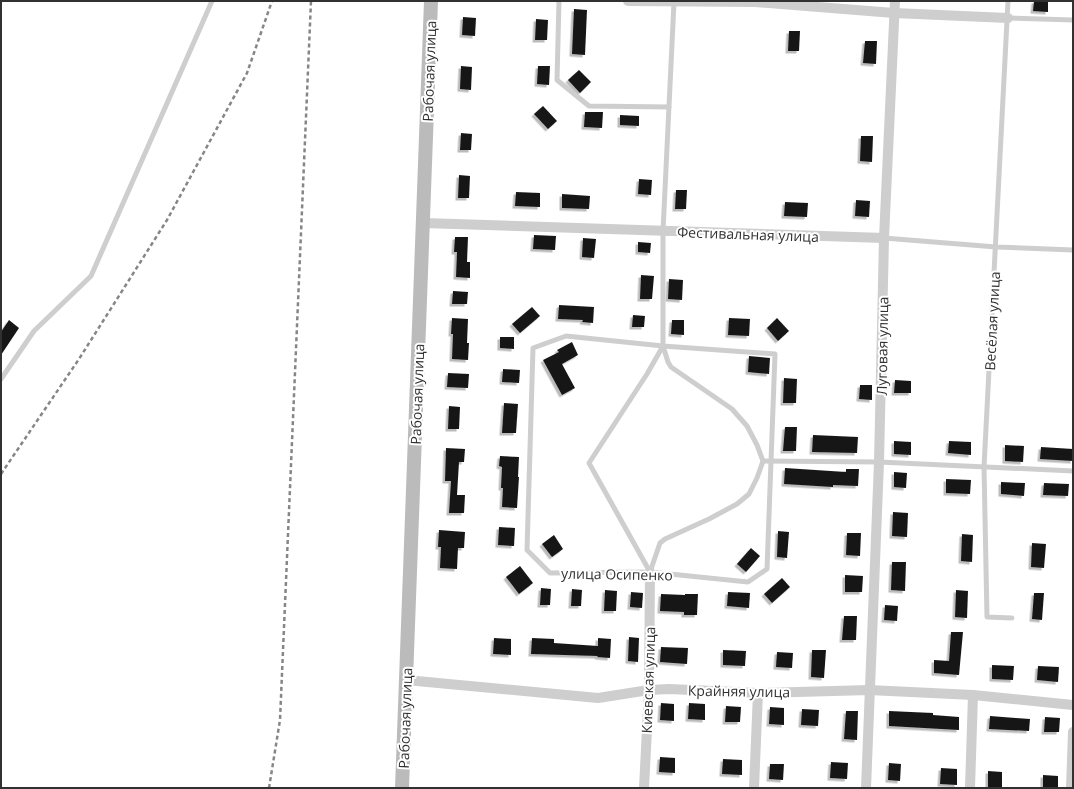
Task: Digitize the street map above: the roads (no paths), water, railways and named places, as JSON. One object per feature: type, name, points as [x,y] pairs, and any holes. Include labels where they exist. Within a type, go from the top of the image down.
[{"type":"main road","name":"Рабочая улица","points":[[402,788],[431,1]]},
{"type":"street","points":[[628,1],[755,2],[894,13],[1008,18]]},
{"type":"street","name":"Луговая улица","points":[[866,788],[879,462],[884,238],[895,1]]},
{"type":"street","name":"Фестивальная улица","points":[[423,223],[884,238]]},
{"type":"street","name":"Киевская улица","points":[[644,788],[649,690],[650,572]]},
{"type":"street","name":"Крайняя улица","points":[[406,680],[598,698],[649,690],[669,689],[758,693],[869,690],[974,695],[1073,705]]},
{"type":"street","points":[[754,788],[758,693]]},
{"type":"street","points":[[970,788],[974,695]]},
{"type":"street","points":[[1071,788],[1073,732]]},
{"type":"lane","points":[[1,379],[34,331],[91,276],[212,1]]},
{"type":"lane","points":[[558,1],[557,80],[589,106],[669,107]]},
{"type":"lane","name":"Весёлая улица","points":[[1008,1],[984,467],[988,617],[1012,618]]},
{"type":"lane","points":[[650,572],[660,544],[665,539],[737,504],[749,494],[763,461],[747,426],[732,409],[671,367],[663,346],[663,231],[674,2]]},
{"type":"lane","points":[[1008,18],[1073,20]]},
{"type":"lane","name":"Фестивальная улица","points":[[884,238],[1073,250]]},
{"type":"lane","name":"улица Осипенко","points":[[566,336],[663,346],[775,354],[767,569],[748,582],[650,572],[550,573],[527,550],[533,348],[566,336]]},
{"type":"lane","points":[[650,572],[589,462],[647,374],[663,346]]},
{"type":"lane","points":[[763,461],[879,462],[1073,472]]},
{"type":"railway","points":[[1,474],[79,359],[167,220],[247,73],[272,1]]},
{"type":"railway","points":[[269,788],[280,720],[311,1]]}]
